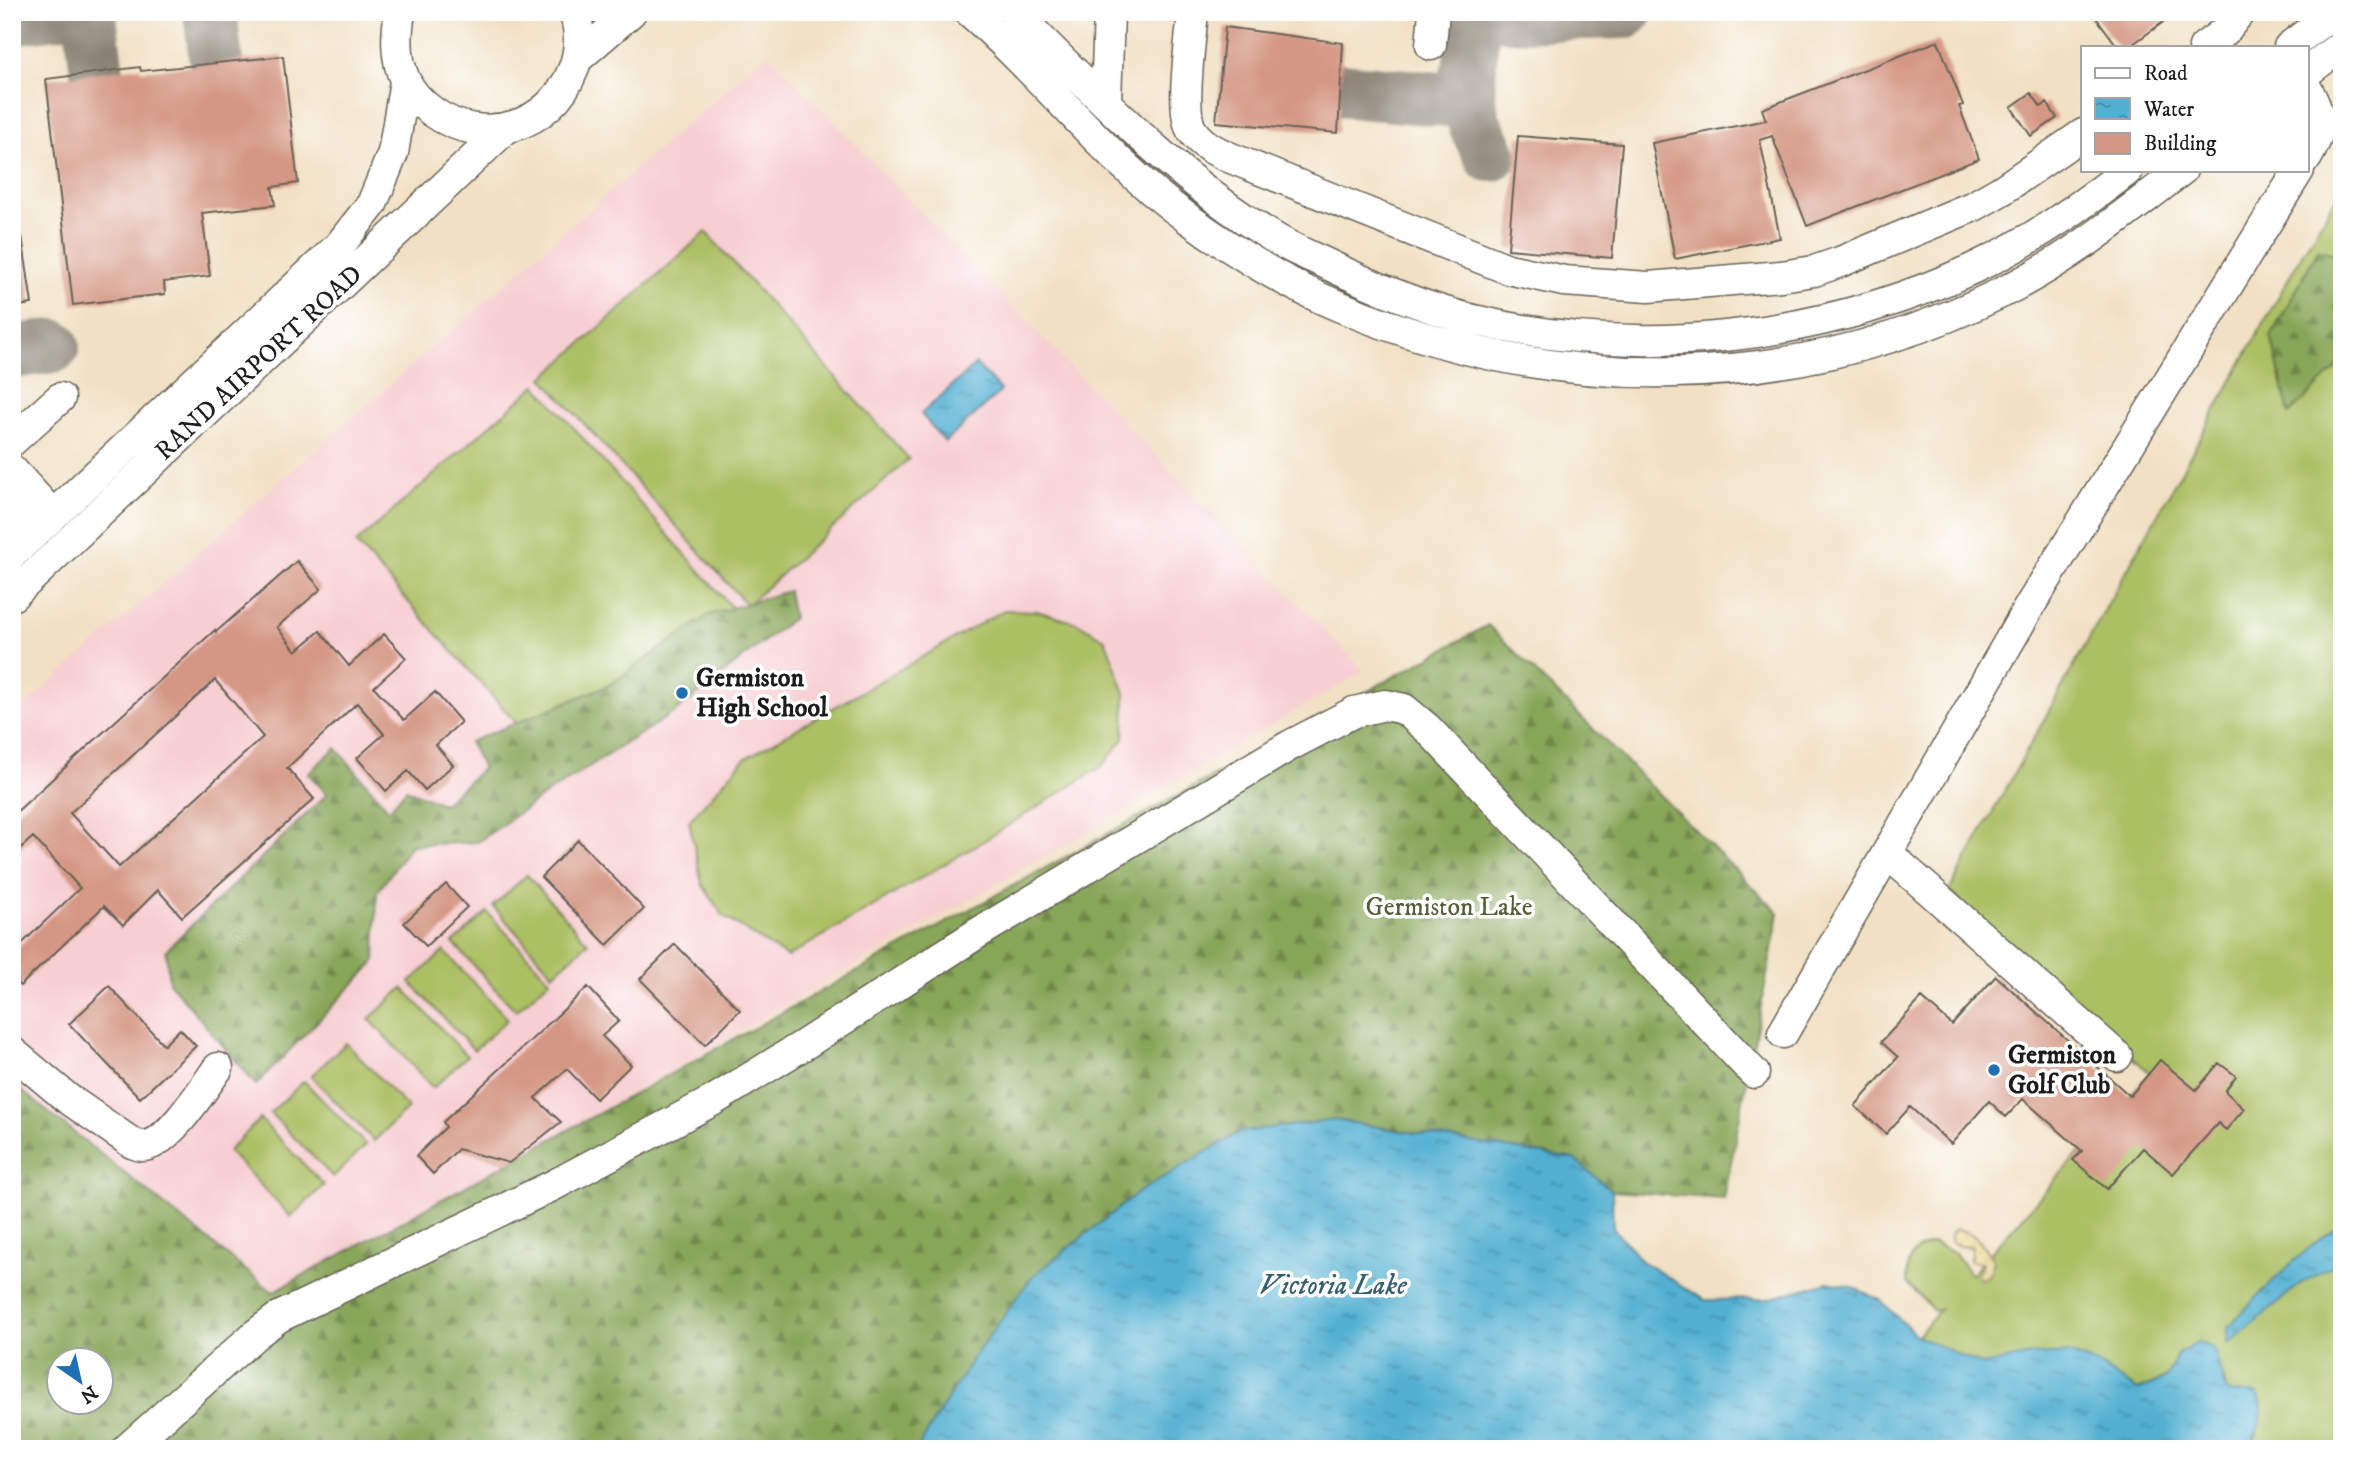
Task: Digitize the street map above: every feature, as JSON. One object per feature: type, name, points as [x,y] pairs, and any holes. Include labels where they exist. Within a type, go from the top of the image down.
[{"type":"street","points":[[390,12],[396,47]]},
{"type":"street","name":"RAND AIRPORT ROAD","points":[[400,12],[396,47],[405,81],[422,104],[446,122],[475,130],[504,130],[530,121],[552,105],[568,83],[578,58],[579,25],[574,12]]},
{"type":"street","name":"RAND AIRPORT ROAD","points":[[578,58],[631,12]]},
{"type":"street","points":[[1014,12],[1106,102],[1202,188],[1277,240],[1358,279],[1418,303],[1474,320],[1538,332],[1641,341],[1720,336],[1794,326],[1852,314],[1930,287],[1977,266],[2029,237],[2125,172]]},
{"type":"street","points":[[1106,102],[1109,12]]},
{"type":"street","points":[[1193,12],[1187,114],[1192,131],[1203,144],[1231,158],[1476,257],[1529,275],[1564,281],[1648,287],[1814,271],[1911,234],[1974,206],[2081,135]]},
{"type":"street","points":[[1431,45],[1434,12]]},
{"type":"street","points":[[2205,46],[2224,32],[2240,12]]},
{"type":"street","points":[[2290,46],[2334,12]]},
{"type":"street","points":[[985,17],[1151,190],[1187,218],[1268,270],[1339,307],[1430,340],[1532,364],[1608,372],[1746,369],[1860,346],[1949,316],[2015,285],[2080,247],[2179,172]]},
{"type":"street","points":[[2308,71],[2342,45]]},
{"type":"street","name":"RAND AIRPORT ROAD","points":[[33,534],[339,246],[372,204],[394,153],[405,81]]},
{"type":"street","points":[[2308,91],[2320,118],[2320,130],[2308,155]]},
{"type":"street","name":"RAND AIRPORT ROAD","points":[[12,596],[504,130]]},
{"type":"street","points":[[1783,1032],[2029,607],[2298,172]]},
{"type":"street","points":[[12,441],[60,398]]},
{"type":"street","points":[[12,470],[33,534]]},
{"type":"street","points":[[12,506],[33,534]]},
{"type":"street","points":[[33,534],[80,532]]},
{"type":"street","points":[[127,1449],[256,1334],[279,1317],[554,1185],[714,1100],[978,933],[1289,746],[1369,706],[1385,705],[1404,709],[1428,729],[1754,1073]]},
{"type":"street","points":[[1887,853],[2117,1056]]},
{"type":"street","points":[[12,1052],[67,1098],[132,1143],[143,1146],[152,1144],[176,1123],[218,1068]]},
{"type":"shaded area","name":"Germiston High School","points":[[768,53],[1364,671],[509,1163],[273,1292],[12,1083],[12,716]]},
{"type":"green space","points":[[2342,188],[2342,1449],[2248,1449],[2257,1435],[2258,1394],[2231,1392],[2226,1389],[2223,1376],[2177,1355],[2166,1378],[2138,1390],[2097,1364],[2031,1355],[1982,1366],[1917,1336],[1941,1309],[1934,1311],[1907,1283],[1908,1267],[1914,1253],[1933,1243],[1955,1253],[1971,1275],[2150,1073],[1949,891],[2302,254]]},
{"type":"green space","points":[[706,232],[909,459],[747,605],[543,378]]},
{"type":"green space","points":[[2318,250],[2342,255],[2342,359],[2337,368],[2289,414],[2271,336]]},
{"type":"green space","points":[[536,385],[736,612],[557,769],[356,543]]},
{"type":"green space","points":[[788,591],[793,618],[678,710],[540,798],[478,842],[411,845],[377,893],[375,962],[256,1085],[169,982],[166,950],[327,794],[308,773],[336,748],[389,810],[406,789],[443,804],[483,768],[469,742],[609,685],[709,615]]},
{"type":"green space","points":[[1004,610],[1037,611],[1077,623],[1105,639],[1125,693],[1124,739],[1101,767],[977,845],[787,957],[723,916],[702,884],[689,821],[744,759]]},
{"type":"green space","name":"Germiston Lake","points":[[1488,625],[1779,913],[1724,1199],[1612,1191],[1573,1159],[1335,1120],[1240,1132],[926,1436],[917,1449],[12,1449],[12,1083],[273,1292]]},
{"type":"green space","points":[[527,875],[588,943],[553,974],[493,906]]},
{"type":"green space","points":[[487,912],[550,980],[516,1011],[453,943]]},
{"type":"green space","points":[[444,951],[508,1019],[474,1050],[410,982]]},
{"type":"green space","points":[[403,988],[467,1056],[433,1088],[369,1019]]},
{"type":"green space","points":[[346,1043],[408,1108],[374,1141],[311,1076]]},
{"type":"green space","points":[[304,1081],[366,1145],[333,1177],[270,1113]]},
{"type":"green space","points":[[260,1119],[324,1185],[291,1217],[228,1151]]},
{"type":"sand","points":[[1956,1229],[1969,1233],[1987,1251],[1994,1262],[1988,1276],[1980,1279],[1977,1276],[1983,1263],[1970,1261],[1972,1247],[1958,1246],[1951,1241],[1951,1234]]},
{"type":"water","points":[[976,364],[1001,391],[945,442],[921,414]]},
{"type":"water","name":"Victoria Lake","points":[[1335,1120],[1574,1159],[1612,1191],[1613,1228],[1643,1262],[1705,1300],[1768,1299],[1828,1282],[1853,1287],[1880,1300],[1917,1336],[1982,1365],[2031,1355],[2069,1353],[2097,1364],[2138,1390],[2166,1378],[2177,1355],[2198,1342],[2214,1349],[2226,1389],[2231,1392],[2258,1394],[2262,1415],[2258,1429],[2248,1449],[917,1449],[973,1358],[1032,1277],[1140,1191],[1240,1132]]},
{"type":"water","points":[[2342,1224],[2342,1260],[2300,1284],[2228,1344],[2228,1327],[2296,1259]]},
{"type":"building","points":[[2092,12],[2177,12],[2130,46],[2117,46]]},
{"type":"building","points":[[1225,27],[1343,43],[1338,133],[1216,122]]},
{"type":"building","points":[[1938,41],[1963,105],[1959,106],[1979,159],[1807,226],[1772,136],[1760,140],[1780,238],[1675,259],[1652,143],[1766,120],[1762,109]]},
{"type":"building","points":[[283,56],[298,183],[272,187],[275,205],[202,213],[210,276],[164,282],[165,294],[73,305],[46,79],[140,67],[141,71]]},
{"type":"building","points":[[2031,93],[2041,107],[2047,103],[2057,118],[2031,136],[2011,107]]},
{"type":"building","points":[[1518,136],[1622,144],[1612,258],[1508,249]]},
{"type":"building","points":[[22,236],[32,304],[12,307],[12,237]]},
{"type":"building","points":[[297,561],[321,589],[277,627],[296,651],[320,631],[349,666],[384,634],[406,658],[374,687],[404,720],[435,692],[461,722],[436,745],[453,765],[425,790],[408,771],[386,791],[357,758],[384,734],[357,703],[287,768],[314,799],[182,917],[158,890],[123,925],[104,906],[20,986],[12,978],[12,953],[80,888],[33,837],[12,856],[12,816],[215,630],[216,632]],"holes":[[[215,680],[263,737],[119,867],[70,813]]]},
{"type":"building","points":[[578,840],[644,909],[607,945],[541,877]]},
{"type":"building","points":[[446,884],[467,907],[426,946],[404,923]]},
{"type":"building","points":[[675,944],[740,1010],[705,1045],[640,979]]},
{"type":"building","name":"Germiston Golf Club","points":[[1996,976],[2130,1096],[2160,1060],[2196,1090],[2219,1063],[2236,1076],[2225,1091],[2244,1109],[2226,1130],[2218,1123],[2173,1174],[2143,1148],[2107,1189],[2073,1160],[2082,1151],[2023,1099],[2006,1117],[1989,1101],[1951,1144],[1910,1107],[1886,1134],[1855,1106],[1898,1057],[1881,1042],[1922,998],[1952,1025]]},
{"type":"building","points":[[109,986],[164,1045],[180,1029],[196,1046],[140,1098],[69,1024]]},
{"type":"building","points":[[588,987],[619,1021],[602,1036],[631,1065],[596,1099],[567,1069],[535,1098],[561,1122],[509,1163],[458,1149],[433,1174],[416,1156],[446,1127],[443,1122]]},
{"type":"taxiway","points":[[12,18],[56,12]]},
{"type":"taxiway","points":[[82,12],[91,24],[97,73]]},
{"type":"taxiway","points":[[210,12],[216,62]]},
{"type":"taxiway","points":[[1473,12],[1468,97],[1475,125],[1490,155]]},
{"type":"taxiway","points":[[1501,12],[1510,15],[1625,12]]},
{"type":"taxiway","points":[[1340,90],[1448,100],[1460,91],[1468,73]]},
{"type":"taxiway","points":[[12,352],[53,346]]},
{"type":"place","name":"Germiston High School","points":[[682,693]]},
{"type":"place","name":"Germiston Golf Club","points":[[1994,1070]]}]
